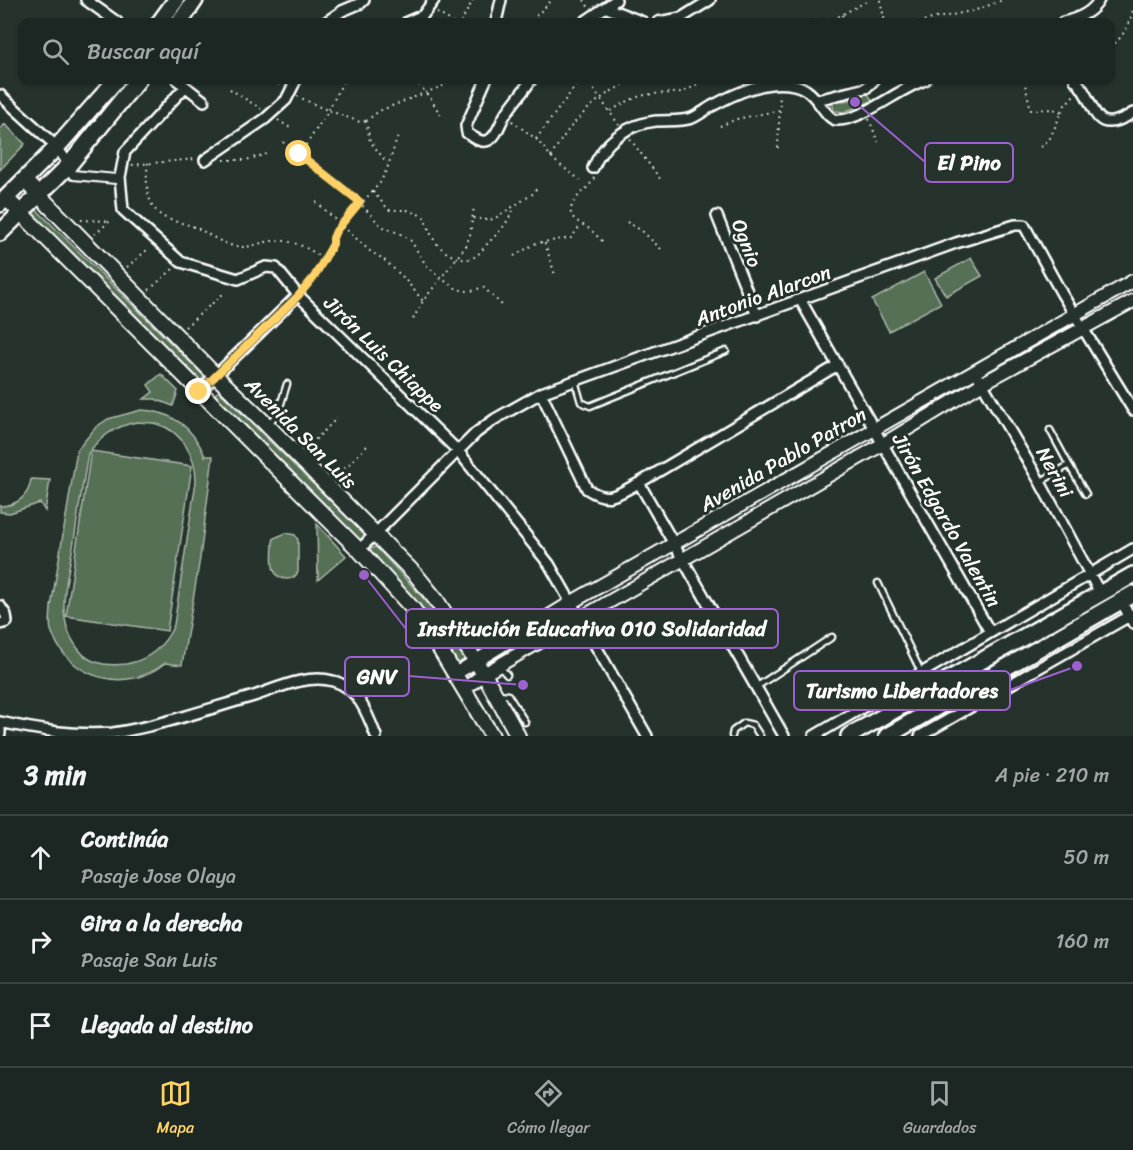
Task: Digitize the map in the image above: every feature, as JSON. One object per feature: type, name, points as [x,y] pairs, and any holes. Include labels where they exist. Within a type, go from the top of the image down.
[{"type":"main road","points":[[163,18],[176,0]]},
{"type":"main road","points":[[183,18],[195,0]]},
{"type":"main road","points":[[112,84],[57,147],[3,201],[21,213],[359,550],[413,609],[492,736]]},
{"type":"main road","points":[[0,233],[69,165],[135,84]]},
{"type":"main road","name":"Avenida San Luis","points":[[25,181],[375,534],[431,594],[484,674],[518,736]]},
{"type":"main road","points":[[89,281],[107,264]]},
{"type":"main road","points":[[849,736],[1133,575]]},
{"type":"main road","points":[[413,609],[431,594]]},
{"type":"main road","points":[[887,736],[1127,598]]},
{"type":"main road","points":[[1064,634],[1072,649]]},
{"type":"street","points":[[86,0],[111,18]]},
{"type":"street","points":[[332,18],[364,0]]},
{"type":"street","points":[[497,18],[501,0]]},
{"type":"street","points":[[591,18],[616,0]]},
{"type":"street","points":[[681,18],[710,0]]},
{"type":"street","points":[[1076,18],[1094,9],[1099,0]]},
{"type":"street","points":[[416,18],[423,15],[432,3]]},
{"type":"street","points":[[607,8],[633,18]]},
{"type":"street","points":[[181,84],[204,101]]},
{"type":"street","points":[[205,160],[265,119],[286,100],[294,84]]},
{"type":"street","points":[[484,84],[465,126],[467,133],[484,141],[490,140],[528,84]]},
{"type":"street","points":[[817,100],[866,88],[870,84]]},
{"type":"street","points":[[593,168],[608,142],[623,131],[653,122],[680,121],[695,117],[708,108],[757,86],[795,85],[808,90],[830,118],[836,121],[866,111],[913,84]]},
{"type":"street","points":[[1079,84],[1098,119],[1105,123],[1113,123],[1133,113]]},
{"type":"street","name":"Jirón Luis Chiappe","points":[[184,87],[125,152],[120,177],[123,210],[181,261],[238,279],[266,267],[276,268],[298,296],[459,451],[549,564],[647,736]]},
{"type":"street","points":[[0,95],[57,147],[69,165],[72,175],[120,177]]},
{"type":"street","name":"Ognio","points":[[717,216],[757,316]]},
{"type":"street","name":"Antonio Alarcon","points":[[359,550],[459,451],[495,419],[541,393],[801,301],[956,243],[1014,225],[1024,225],[1133,410]]},
{"type":"street","name":"Avenida Pablo Patron","points":[[455,674],[572,602],[1133,281]]},
{"type":"street","points":[[199,392],[298,296]]},
{"type":"street","name":"Jirón Edgardo Valentin","points":[[801,301],[990,632]]},
{"type":"street","name":"Avenida Pablo Patron","points":[[464,689],[484,674],[503,671],[527,649],[883,444],[983,383],[1133,301]]},
{"type":"street","points":[[541,393],[587,489],[600,497],[611,497],[639,483],[838,365]]},
{"type":"street","name":"Nerini","points":[[974,371],[1040,482],[1101,593]]},
{"type":"street","points":[[639,483],[784,736]]},
{"type":"street","points":[[718,519],[724,535]]},
{"type":"street","points":[[814,736],[1133,549]]},
{"type":"street","points":[[920,736],[1072,649],[1132,618],[1127,598]]},
{"type":"street","points":[[0,606],[6,615],[3,623]]},
{"type":"street","points":[[0,735],[0,722],[85,736],[114,733],[176,718],[310,679],[335,681],[357,695],[376,736]]},
{"type":"lane","points":[[575,381],[581,402],[590,406],[726,351]]},
{"type":"lane","points":[[267,425],[278,413],[287,384]]},
{"type":"lane","points":[[1050,430],[1086,494]]},
{"type":"lane","points":[[1040,482],[1069,465]]},
{"type":"lane","points":[[878,583],[922,674]]},
{"type":"lane","points":[[521,632],[527,649]]},
{"type":"lane","points":[[756,687],[832,637]]},
{"type":"lane","points":[[495,694],[508,695],[525,722]]},
{"type":"lane","points":[[732,736],[733,731],[744,723],[753,724],[760,736]]},
{"type":"path","points":[[463,18],[473,0]]},
{"type":"path","points":[[537,18],[552,0]]},
{"type":"path","points":[[836,18],[869,0]]},
{"type":"path","points":[[880,0],[884,18]]},
{"type":"path","points":[[937,18],[976,10],[1003,0]]},
{"type":"path","points":[[432,3],[439,15],[445,18]]},
{"type":"path","points":[[1115,44],[1127,30],[1133,10]]},
{"type":"path","points":[[278,84],[289,92],[327,110],[360,122],[366,121],[379,111],[442,84]]},
{"type":"path","points":[[299,154],[326,115],[342,84]]},
{"type":"path","points":[[419,84],[427,92],[441,116]]},
{"type":"path","points":[[536,139],[578,84]]},
{"type":"path","points":[[552,157],[569,128],[601,98],[627,84]]},
{"type":"path","points":[[610,112],[627,101],[639,97],[679,94],[695,84]]},
{"type":"path","points":[[778,148],[780,84]]},
{"type":"path","points":[[1025,84],[1031,110],[1053,109],[1062,112]]},
{"type":"path","points":[[1041,147],[1050,138],[1077,84]]},
{"type":"path","points":[[720,126],[737,119],[780,111]]},
{"type":"path","points":[[866,111],[878,142]]},
{"type":"path","points":[[505,115],[536,139],[555,161],[580,180]]},
{"type":"path","points":[[366,121],[370,141],[388,164]]},
{"type":"path","points":[[298,296],[319,271],[333,244],[336,231],[360,202],[380,183],[398,136]]},
{"type":"path","points":[[283,142],[360,202],[381,226],[411,241],[426,265],[442,279],[457,289],[465,291],[483,287],[503,306]]},
{"type":"path","points":[[122,165],[190,158],[246,160],[266,154]]},
{"type":"path","points":[[148,163],[145,182],[149,198],[158,213],[168,219],[192,225],[226,243],[240,247],[282,241],[304,247],[325,260]]},
{"type":"path","points":[[593,168],[594,179],[572,205],[571,214],[573,219],[589,228],[604,243]]},
{"type":"path","points":[[472,218],[494,219],[534,194],[536,189]]},
{"type":"path","points":[[373,192],[390,210],[399,212],[407,210],[423,216],[432,237],[439,246],[457,258],[467,260],[476,256],[505,225],[513,207]]},
{"type":"path","points":[[316,202],[371,252],[382,258],[404,278],[423,301]]},
{"type":"path","points":[[413,319],[423,301],[466,246],[474,207]]},
{"type":"path","points":[[80,220],[110,221],[90,239]]},
{"type":"path","points":[[627,222],[642,231],[661,249]]},
{"type":"path","points":[[514,256],[527,247],[571,238],[581,225]]},
{"type":"path","points":[[545,243],[555,275]]},
{"type":"path","points":[[123,270],[147,249]]},
{"type":"path","points":[[145,293],[173,269]]},
{"type":"path","points":[[181,331],[223,294]]},
{"type":"path","points":[[298,457],[337,418]]},
{"type":"path","points":[[327,486],[368,445]]},
{"type":"green space","points":[[867,91],[872,101],[844,112],[834,111],[832,102],[850,100]]},
{"type":"green space","points":[[5,124],[25,144],[0,170],[0,129]]},
{"type":"green space","points":[[35,210],[204,376],[200,383],[31,216]]},
{"type":"green space","points":[[971,258],[982,276],[946,296],[935,278]]},
{"type":"green space","points":[[924,272],[941,303],[889,331],[872,300]]},
{"type":"green space","points":[[161,374],[178,391],[173,406],[155,399],[144,399],[153,392],[148,385]]},
{"type":"green space","points":[[219,391],[365,535],[365,538],[358,543],[212,396]]},
{"type":"green space","points":[[141,410],[162,414],[188,429],[205,456],[213,456],[200,558],[182,665],[165,663],[150,673],[116,680],[99,677],[70,660],[59,647],[50,624],[77,450],[96,427],[108,419]],"holes":[[[137,422],[155,423],[174,432],[190,454],[196,481],[174,625],[166,639],[149,655],[134,662],[114,665],[95,662],[80,651],[66,625],[64,598],[88,454],[109,433]]]},
{"type":"green space","points":[[91,451],[192,466],[167,631],[66,616]]},
{"type":"green space","points":[[31,479],[50,480],[45,511],[40,503],[10,513],[0,512],[0,506],[17,502],[25,495]]},
{"type":"green space","points":[[317,524],[346,556],[318,580]]},
{"type":"green space","points":[[286,533],[295,535],[298,540],[298,572],[290,579],[280,578],[276,574],[272,559],[274,538]]},
{"type":"green space","points":[[376,547],[426,601],[464,656],[464,663],[455,664],[369,554],[372,548]]},
{"type":"place","name":"El Pino","points":[[855,102]]},
{"type":"place","name":"Institución Educativa 010 Solidaridad","points":[[364,575]]},
{"type":"place","name":"Turismo Libertadores","points":[[1077,666]]},
{"type":"place","name":"GNV","points":[[523,685]]},
{"type":"route","points":[[199,392],[298,296],[319,271],[333,244],[336,231],[360,202],[299,154]]}]
